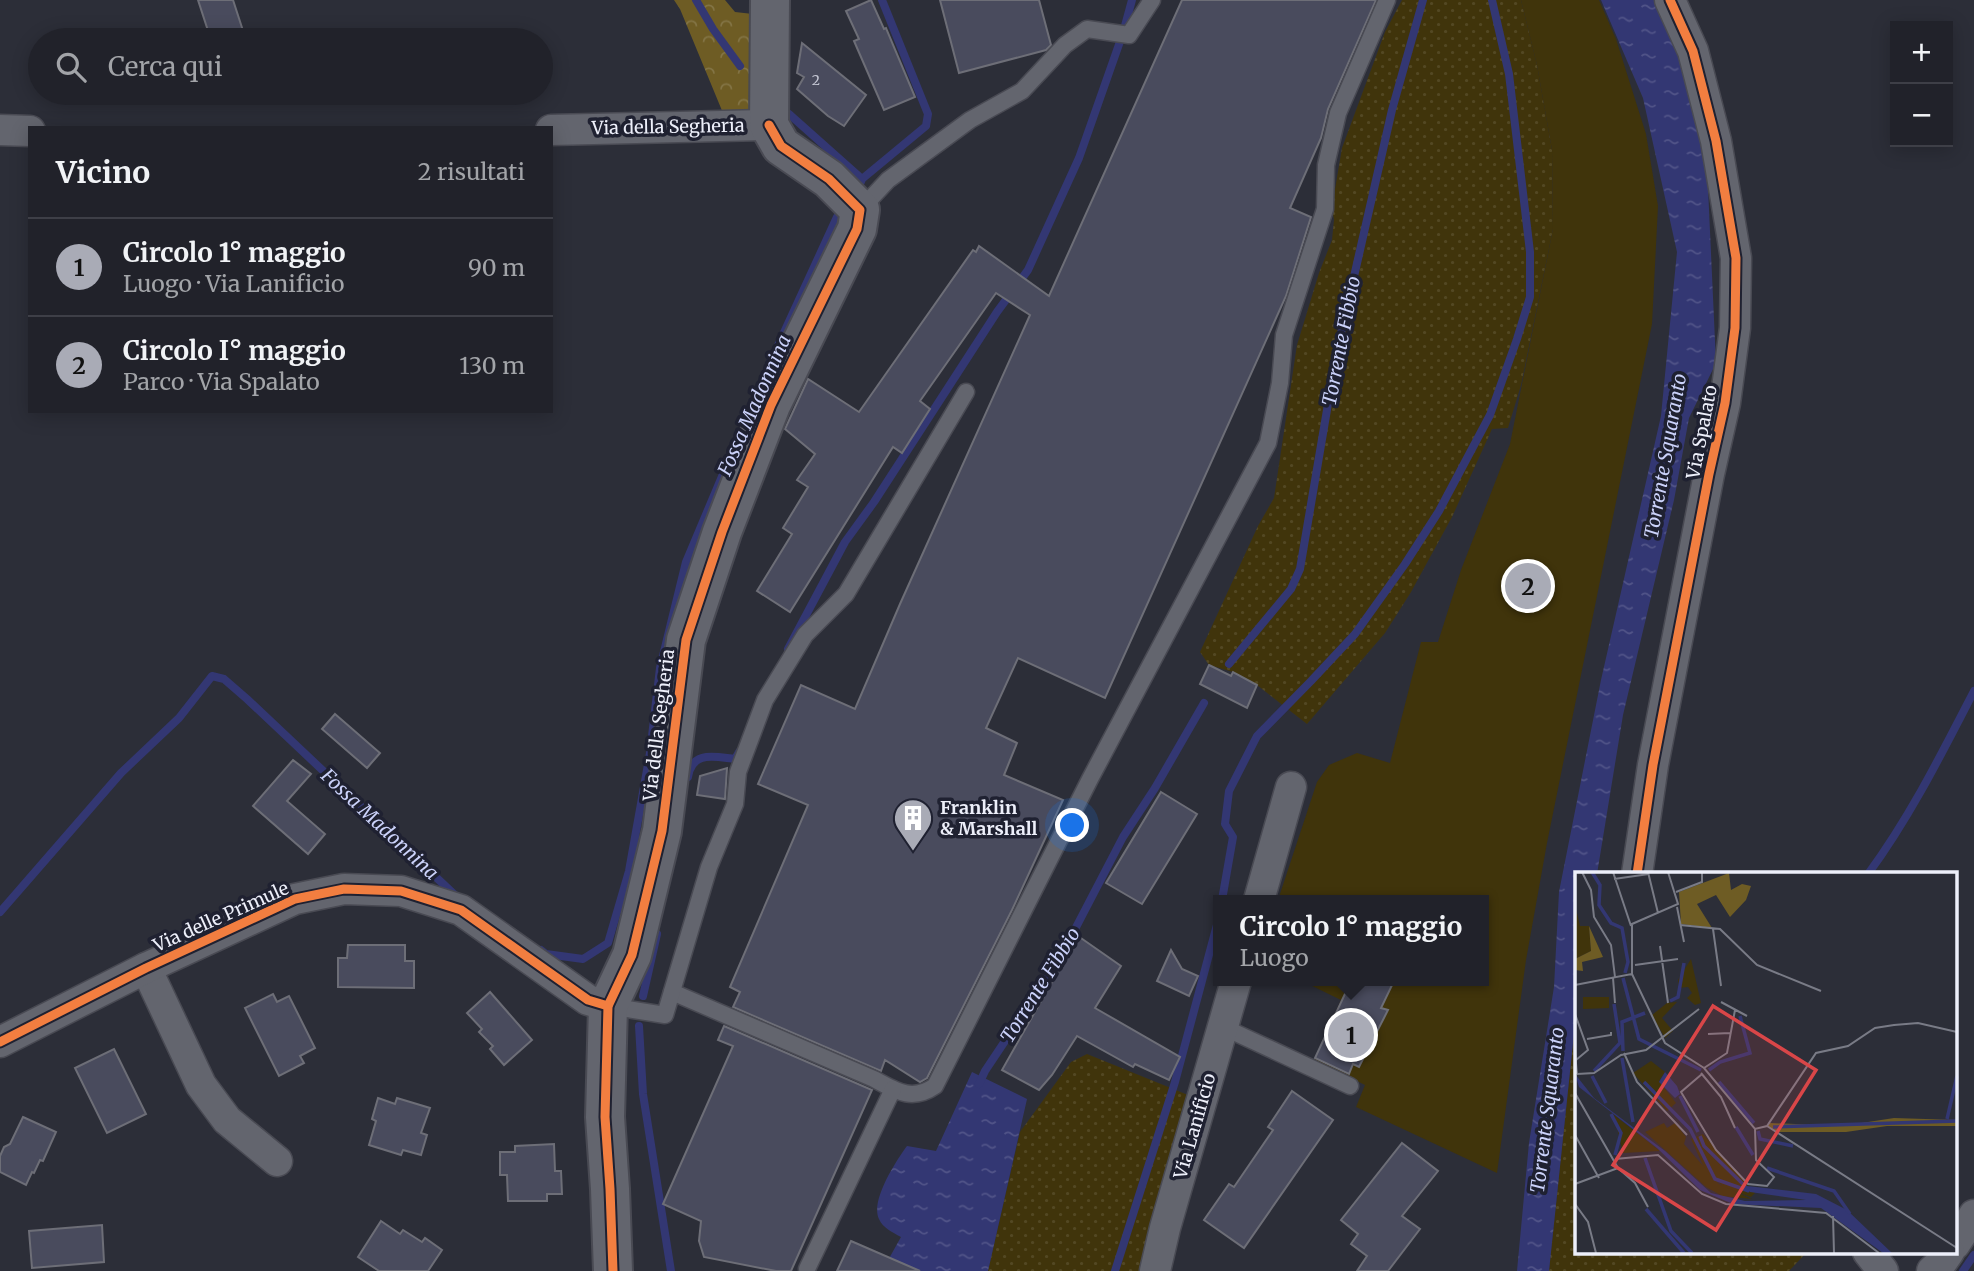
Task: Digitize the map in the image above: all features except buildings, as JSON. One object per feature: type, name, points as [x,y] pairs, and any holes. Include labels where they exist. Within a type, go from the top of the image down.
[{"type":"street","points":[[769,124],[771,0]]},
{"type":"street","name":"Via Spalato","points":[[1637,872],[1653,765],[1725,403],[1735,328],[1735,258],[1716,141],[1693,51],[1670,0]]},
{"type":"street","name":"Via della Segheria","points":[[553,130],[769,124],[781,146],[829,179],[860,210],[857,229],[771,405],[722,533],[686,640],[662,831],[632,956],[608,1006],[605,1117],[613,1271]]},
{"type":"street","points":[[0,130],[28,131]]},
{"type":"street","points":[[1260,895],[1291,787]]},
{"type":"street","name":"Via delle Primule","points":[[0,1042],[146,968],[295,899],[344,890],[401,891],[461,910],[589,1000],[608,1006]]},
{"type":"street","points":[[146,968],[201,1085],[227,1120],[277,1161]]},
{"type":"street","name":"Via Lanificio","points":[[1155,1271],[1235,986]]},
{"type":"street","points":[[1956,1243],[1974,1216]]},
{"type":"street","points":[[1870,1254],[1883,1271]]},
{"type":"street","points":[[1932,1271],[1948,1254]]},
{"type":"lane","points":[[860,210],[888,180],[970,120],[1022,91],[1065,45],[1087,29],[1129,35],[1152,0]]},
{"type":"lane","points":[[672,992],[893,1089],[915,1096],[935,1086],[1090,779],[1268,443],[1280,383],[1284,335],[1325,209],[1326,165],[1338,113],[1387,0]]},
{"type":"lane","points":[[608,1006],[665,1015],[709,867],[735,804],[738,772],[765,700],[805,635],[846,594],[966,392]]},
{"type":"lane","points":[[1223,1027],[1350,1086]]},
{"type":"lane","points":[[807,1269],[893,1089]]},
{"type":"shaded area","points":[[1402,0],[1521,0],[1537,65],[1552,150],[1553,229],[1521,385],[1508,428],[1492,429],[1452,517],[1385,633],[1307,724],[1257,685],[1233,672],[1209,665],[1200,652],[1258,526],[1274,498],[1297,345],[1332,240],[1332,207],[1342,148],[1385,32]]},
{"type":"shaded area","points":[[1521,0],[1599,0],[1616,39],[1646,134],[1658,206],[1652,324],[1547,843],[1526,960],[1497,1173],[1356,1107],[1365,1085],[1315,1060],[1341,1000],[1312,986],[1489,986],[1489,895],[1280,895],[1317,782],[1329,765],[1357,753],[1390,763],[1421,642],[1438,642],[1461,570],[1510,444],[1553,229],[1552,150],[1537,65]]},
{"type":"shaded area","points":[[1575,1024],[1575,1254],[1805,1254],[1789,1271],[1549,1271]]},
{"type":"shaded area","points":[[1087,1054],[1188,1095],[1140,1271],[988,1271],[1020,1132],[1071,1062]]},
{"type":"green space","points":[[674,0],[725,0],[735,12],[772,16],[772,118],[723,113]]},
{"type":"water","name":"Torrente Squaranto","points":[[1601,0],[1658,0],[1705,122],[1716,363],[1689,418],[1674,500],[1623,715],[1597,872],[1575,872],[1575,1024],[1549,1271],[1517,1271],[1529,1143],[1554,987],[1559,892],[1601,680],[1661,416],[1677,252],[1643,98]]},
{"type":"water","points":[[972,1072],[1027,1099],[988,1271],[882,1271],[901,1237],[885,1227],[879,1219],[877,1211],[881,1192],[907,1146],[936,1151]]},
{"type":"waterway","points":[[696,0],[740,66]]},
{"type":"waterway","name":"Fossa Madonnina","points":[[858,189],[862,179],[926,126],[928,114],[882,0]]},
{"type":"waterway","points":[[788,649],[845,542],[874,502],[997,312],[1028,270],[1079,158],[1132,0]]},
{"type":"waterway","name":"Torrente Fibbio","points":[[1229,664],[1291,589],[1300,569],[1337,351],[1392,110],[1423,0]]},
{"type":"waterway","points":[[1223,895],[1233,837],[1225,824],[1229,791],[1257,736],[1355,634],[1439,511],[1490,415],[1530,297],[1530,252],[1509,74],[1492,0]]},
{"type":"waterway","points":[[789,114],[862,179]]},
{"type":"waterway","name":"Fossa Madonnina","points":[[770,363],[837,217]]},
{"type":"waterway","name":"Fossa Madonnina","points":[[541,950],[546,954],[583,959],[608,943],[629,871],[650,753],[660,668],[686,562],[739,436]]},
{"type":"waterway","name":"Fossa Madonnina","points":[[0,912],[121,773],[179,718],[212,676],[224,679],[247,699],[457,897]]},
{"type":"waterway","points":[[1869,872],[1912,807],[1974,691]]},
{"type":"waterway","name":"Torrente Fibbio","points":[[979,1084],[1059,960],[1123,837],[1204,703]]},
{"type":"waterway","points":[[688,777],[690,768],[699,759],[735,759],[739,752]]},
{"type":"waterway","points":[[643,996],[657,934]]},
{"type":"waterway","points":[[1115,1271],[1175,1082],[1213,940]]},
{"type":"waterway","points":[[639,1026],[643,1094],[671,1271]]},
{"type":"waterway","points":[[1963,1271],[1974,1255]]},
{"type":"cycle path","points":[[1637,872],[1653,765],[1725,403],[1735,328],[1736,258],[1716,141],[1693,51],[1670,0]]},
{"type":"cycle path","points":[[613,1271],[605,1117],[608,1006],[632,955],[662,831],[686,640],[722,532],[771,405],[857,229],[860,210],[829,179],[781,146],[769,125]]},
{"type":"cycle path","points":[[0,1042],[146,968],[295,899],[344,889],[401,891],[461,910],[588,1000],[608,1006]]},
{"type":"place","name":"Circolo I° maggio","points":[[1528,586]]},
{"type":"place","name":"Franklin & Marshall","points":[[913,852]]},
{"type":"place","name":"Circolo 1° maggio","points":[[1351,1035]]}]
